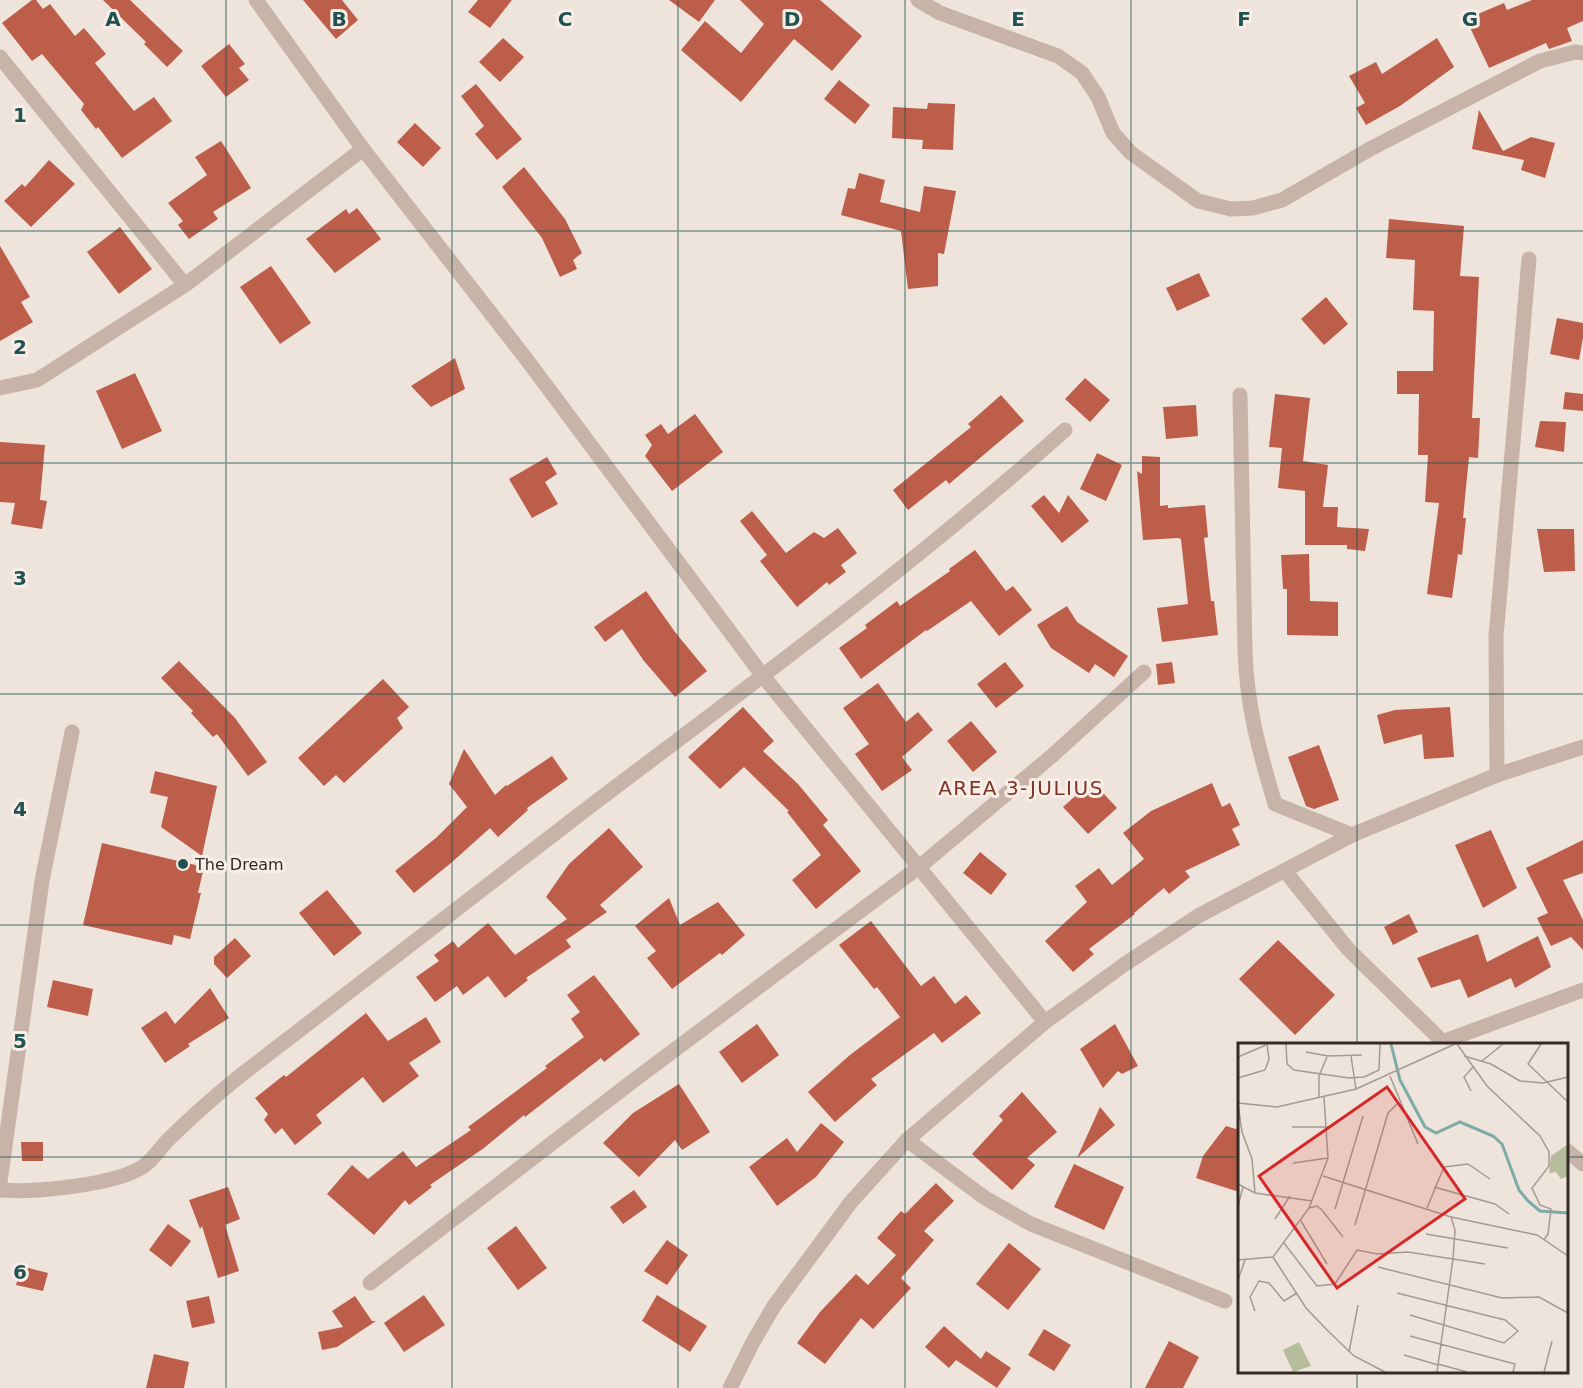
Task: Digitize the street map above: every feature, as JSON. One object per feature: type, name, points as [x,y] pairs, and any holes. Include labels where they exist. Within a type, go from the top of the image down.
[{"type":"street","points":[[256,0],[363,149],[524,356],[763,676],[1045,1022]]},
{"type":"street","points":[[918,0],[940,14],[1058,56],[1082,73],[1098,97],[1113,133],[1131,153],[1198,201],[1231,209],[1253,208],[1282,200],[1370,149],[1540,61],[1583,52]]},
{"type":"street","points":[[0,57],[186,285]]},
{"type":"street","points":[[0,388],[37,380],[186,285],[363,149]]},
{"type":"street","points":[[1497,775],[1496,636],[1528,259]]},
{"type":"street","points":[[1240,395],[1246,690],[1256,741],[1275,804],[1352,835]]},
{"type":"street","points":[[0,1190],[24,1192],[44,1190],[105,1180],[140,1169],[203,1107],[236,1079],[489,882],[896,573],[995,492],[1065,430]]},
{"type":"street","points":[[370,1283],[633,1081],[919,867],[1053,755],[1144,672]]},
{"type":"street","points":[[0,1182],[42,881],[72,732]]},
{"type":"street","points":[[730,1388],[753,1342],[796,1275],[851,1202],[907,1140],[1045,1022],[1125,964],[1198,916],[1352,835],[1497,775],[1583,747]]},
{"type":"street","points":[[1285,871],[1348,949],[1444,1043],[1583,990]]},
{"type":"street","points":[[907,1140],[985,1198],[1016,1216],[1225,1300]]},
{"type":"street","points":[[1568,1152],[1583,1164]]},
{"type":"building","points":[[32,0],[36,0],[43,9],[50,4],[75,36],[84,28],[106,54],[95,63],[134,111],[154,97],[172,121],[122,158],[98,127],[96,129],[81,110],[84,104],[42,54],[32,61],[2,23]]},
{"type":"building","points":[[103,0],[130,0],[183,51],[167,67],[144,44],[146,42]]},
{"type":"building","points":[[303,0],[342,0],[358,20],[336,39]]},
{"type":"building","points":[[478,0],[512,0],[490,28],[468,12]]},
{"type":"building","points":[[669,0],[715,0],[699,22]]},
{"type":"building","points":[[740,0],[820,0],[862,36],[832,71],[794,39],[741,102],[681,50],[705,21],[741,53],[764,24]]},
{"type":"building","points":[[1532,0],[1583,0],[1583,21],[1567,28],[1572,41],[1549,49],[1546,43],[1489,68],[1466,19],[1504,3],[1507,10]]},
{"type":"building","points":[[503,38],[524,57],[500,82],[479,62]]},
{"type":"building","points":[[1437,38],[1454,67],[1400,106],[1366,125],[1356,108],[1365,103],[1349,76],[1376,62],[1382,74]]},
{"type":"building","points":[[229,44],[245,64],[239,68],[249,80],[226,97],[201,66]]},
{"type":"building","points":[[839,80],[870,105],[855,124],[824,99]]},
{"type":"building","points":[[476,84],[522,139],[497,160],[475,134],[484,126],[461,96]]},
{"type":"building","points":[[928,103],[955,104],[953,150],[922,149],[923,140],[892,138],[893,107],[927,109]]},
{"type":"building","points":[[1479,110],[1503,151],[1531,137],[1555,143],[1545,178],[1521,170],[1524,160],[1472,149]]},
{"type":"building","points":[[415,123],[441,148],[423,167],[397,142]]},
{"type":"building","points":[[221,141],[251,188],[213,212],[218,219],[189,239],[178,225],[183,221],[168,203],[207,175],[195,157]]},
{"type":"building","points":[[49,160],[75,184],[31,227],[4,201],[22,184],[25,187]]},
{"type":"building","points":[[524,167],[565,219],[582,253],[573,260],[577,269],[560,277],[542,238],[502,187]]},
{"type":"building","points":[[859,173],[885,180],[880,202],[920,212],[924,186],[956,191],[944,254],[938,253],[938,286],[908,289],[901,231],[841,215],[848,188],[855,189]]},
{"type":"building","points":[[357,208],[381,239],[335,273],[306,239],[346,209],[349,214]]},
{"type":"building","points":[[1389,219],[1464,226],[1460,276],[1479,277],[1472,418],[1480,418],[1478,458],[1469,457],[1462,555],[1458,554],[1452,598],[1427,594],[1439,503],[1425,502],[1428,455],[1418,455],[1419,394],[1397,394],[1397,371],[1433,371],[1434,311],[1413,310],[1415,260],[1386,258]]},
{"type":"building","points":[[120,227],[152,269],[119,294],[87,252]]},
{"type":"building","points":[[0,246],[30,297],[21,302],[33,322],[0,341]]},
{"type":"building","points":[[271,266],[311,323],[280,344],[240,287]]},
{"type":"building","points":[[1199,273],[1210,296],[1177,311],[1166,288]]},
{"type":"building","points":[[1326,297],[1348,324],[1324,345],[1301,319]]},
{"type":"building","points":[[1557,318],[1583,323],[1579,360],[1550,354]]},
{"type":"building","points":[[455,358],[465,389],[431,407],[411,386]]},
{"type":"building","points":[[135,373],[162,431],[122,449],[96,391]]},
{"type":"building","points":[[1085,378],[1110,400],[1090,422],[1065,399]]},
{"type":"building","points":[[1565,392],[1583,394],[1583,411],[1563,409]]},
{"type":"building","points":[[1275,394],[1310,398],[1303,461],[1328,465],[1323,507],[1338,507],[1337,527],[1369,529],[1365,551],[1347,549],[1347,545],[1305,545],[1305,491],[1278,488],[1282,448],[1269,447]]},
{"type":"building","points":[[1001,395],[1024,421],[949,484],[946,480],[908,510],[893,490],[971,427],[968,424]]},
{"type":"building","points":[[1196,405],[1198,436],[1166,439],[1163,407]]},
{"type":"building","points":[[695,414],[723,452],[672,491],[645,456],[652,445],[645,435],[661,424],[668,434]]},
{"type":"building","points":[[1540,421],[1566,422],[1564,452],[1535,447]]},
{"type":"building","points":[[0,442],[45,445],[40,500],[47,501],[42,529],[11,524],[15,503],[0,502]]},
{"type":"building","points":[[1097,453],[1122,465],[1106,501],[1080,489]]},
{"type":"building","points":[[1142,456],[1160,457],[1160,506],[1168,505],[1168,508],[1205,505],[1208,537],[1204,538],[1211,601],[1214,601],[1218,635],[1162,642],[1157,608],[1188,604],[1181,539],[1143,540],[1137,471],[1142,474]]},
{"type":"building","points":[[547,457],[557,474],[545,482],[558,504],[532,518],[509,479]]},
{"type":"building","points":[[1044,495],[1059,513],[1068,495],[1089,521],[1062,543],[1031,506]]},
{"type":"building","points":[[752,511],[786,553],[814,532],[824,538],[838,528],[857,553],[841,565],[846,572],[829,585],[827,582],[797,607],[760,561],[767,555],[740,521]]},
{"type":"building","points":[[1537,529],[1574,529],[1575,571],[1544,572]]},
{"type":"building","points":[[975,550],[1006,591],[1013,586],[1032,610],[999,636],[971,601],[926,630],[861,679],[839,648],[867,628],[865,625],[897,601],[900,606],[950,571],[949,569]]},
{"type":"building","points":[[1309,554],[1310,601],[1338,602],[1338,636],[1287,635],[1287,589],[1283,589],[1281,555]]},
{"type":"building","points":[[646,591],[707,671],[675,697],[644,661],[622,629],[605,642],[594,627]]},
{"type":"building","points":[[1067,606],[1077,622],[1128,656],[1114,677],[1095,664],[1089,673],[1051,648],[1037,625]]},
{"type":"building","points":[[179,661],[235,718],[267,762],[248,776],[217,734],[213,737],[191,713],[193,711],[161,678]]},
{"type":"building","points":[[1005,662],[1024,686],[996,708],[977,684]]},
{"type":"building","points":[[1172,662],[1175,683],[1158,685],[1156,664]]},
{"type":"building","points":[[383,679],[409,707],[397,718],[403,728],[344,783],[336,775],[324,786],[298,758]]},
{"type":"building","points":[[878,683],[906,722],[918,712],[933,730],[902,757],[912,770],[882,791],[855,754],[869,744],[843,708]]},
{"type":"building","points":[[743,707],[774,741],[763,751],[798,784],[828,820],[823,825],[861,871],[816,909],[792,880],[821,855],[787,812],[789,811],[744,767],[720,789],[688,757]]},
{"type":"building","points":[[1450,707],[1454,757],[1424,759],[1422,734],[1384,744],[1377,715],[1395,710]]},
{"type":"building","points":[[971,721],[997,752],[973,772],[947,741]]},
{"type":"building","points":[[1319,745],[1339,800],[1314,809],[1306,806],[1288,757]]},
{"type":"building","points":[[464,749],[495,795],[506,785],[552,756],[568,779],[527,808],[528,810],[498,837],[490,828],[414,893],[395,871],[437,837],[467,807],[449,784]]},
{"type":"building","points":[[155,771],[217,786],[202,856],[161,827],[168,797],[150,793]]},
{"type":"building","points":[[1092,781],[1117,808],[1088,834],[1063,807]]},
{"type":"building","points":[[1212,783],[1222,807],[1230,803],[1240,825],[1232,829],[1240,845],[1185,871],[1190,877],[1169,894],[1164,888],[1135,914],[1089,949],[1094,954],[1073,972],[1045,941],[1087,902],[1075,886],[1099,868],[1112,885],[1144,859],[1123,833],[1151,811]]},
{"type":"building","points":[[609,828],[643,867],[600,905],[607,912],[566,940],[571,947],[526,978],[528,980],[505,998],[488,976],[463,995],[457,986],[435,1002],[416,977],[439,961],[434,955],[453,941],[458,948],[488,923],[515,955],[567,919],[546,897],[569,864]]},
{"type":"building","points":[[1491,830],[1517,888],[1483,908],[1455,845]]},
{"type":"building","points":[[1583,840],[1583,873],[1563,880],[1583,920],[1583,950],[1571,937],[1551,946],[1537,918],[1548,913],[1526,868]]},
{"type":"building","name":"The Dream","points":[[102,843],[204,867],[198,893],[201,893],[190,939],[174,935],[172,945],[83,925]]},
{"type":"building","points":[[980,852],[1007,874],[991,895],[963,873]]},
{"type":"building","points":[[327,890],[362,933],[334,956],[299,913]]},
{"type":"building","points":[[669,898],[680,925],[718,902],[745,935],[722,955],[720,953],[672,989],[647,958],[656,951],[635,926]]},
{"type":"building","points":[[1409,914],[1418,932],[1393,945],[1384,927]]},
{"type":"building","points":[[871,921],[921,986],[934,976],[955,1004],[966,995],[981,1013],[942,1043],[934,1033],[871,1079],[877,1085],[835,1122],[808,1092],[850,1055],[900,1017],[877,987],[874,989],[839,945]]},
{"type":"building","points":[[1478,934],[1487,962],[1538,936],[1551,967],[1515,988],[1511,978],[1468,998],[1460,979],[1431,988],[1417,958]]},
{"type":"building","points":[[235,938],[251,956],[227,978],[214,964],[214,957]]},
{"type":"building","points":[[1278,940],[1335,995],[1295,1035],[1239,979]]},
{"type":"building","points":[[594,975],[640,1034],[604,1062],[601,1058],[525,1117],[524,1115],[484,1148],[430,1185],[432,1187],[409,1205],[405,1200],[374,1235],[327,1194],[352,1165],[368,1179],[403,1151],[416,1167],[471,1130],[468,1127],[547,1068],[545,1066],[584,1037],[571,1019],[580,1012],[567,995]]},
{"type":"building","points":[[53,980],[93,989],[88,1016],[47,1007]]},
{"type":"building","points":[[210,988],[229,1018],[188,1044],[190,1046],[165,1063],[141,1028],[166,1011],[175,1024]]},
{"type":"building","points":[[366,1013],[388,1041],[426,1017],[441,1042],[409,1063],[419,1076],[383,1103],[363,1077],[316,1115],[322,1123],[295,1145],[282,1128],[275,1134],[264,1120],[268,1114],[255,1098],[284,1075],[286,1077]]},
{"type":"building","points":[[757,1024],[779,1055],[742,1083],[719,1052]]},
{"type":"building","points":[[1115,1024],[1138,1066],[1122,1074],[1118,1071],[1103,1088],[1080,1049]]},
{"type":"building","points":[[679,1084],[710,1132],[682,1150],[675,1140],[639,1177],[603,1143],[633,1113]]},
{"type":"building","points":[[1022,1092],[1057,1132],[1027,1158],[1035,1165],[1012,1190],[972,1154],[1003,1120],[999,1116]]},
{"type":"building","points":[[1100,1107],[1115,1125],[1077,1158]]},
{"type":"building","points":[[821,1123],[844,1142],[816,1177],[777,1206],[749,1167],[787,1138],[797,1152]]},
{"type":"building","points":[[1226,1126],[1238,1130],[1238,1192],[1196,1178],[1203,1156]]},
{"type":"building","points":[[21,1142],[43,1142],[43,1161],[22,1161]]},
{"type":"building","points":[[1074,1164],[1124,1187],[1104,1230],[1054,1207]]},
{"type":"building","points":[[936,1183],[954,1201],[924,1231],[934,1240],[901,1278],[911,1288],[873,1329],[861,1318],[825,1364],[797,1343],[820,1312],[856,1274],[868,1285],[896,1255],[877,1238],[901,1211],[905,1214]]},
{"type":"building","points":[[228,1187],[240,1219],[225,1225],[239,1271],[218,1278],[202,1226],[200,1229],[189,1200]]},
{"type":"building","points":[[634,1190],[647,1207],[623,1224],[610,1207]]},
{"type":"building","points":[[168,1224],[191,1241],[171,1267],[149,1250]]},
{"type":"building","points":[[516,1226],[547,1268],[518,1290],[487,1248]]},
{"type":"building","points":[[667,1240],[688,1255],[667,1285],[644,1271]]},
{"type":"building","points":[[1009,1243],[1041,1269],[1008,1310],[976,1284]]},
{"type":"building","points":[[21,1266],[48,1273],[43,1291],[16,1285]]},
{"type":"building","points":[[424,1295],[445,1325],[404,1352],[384,1323]]},
{"type":"building","points":[[657,1295],[707,1326],[690,1352],[642,1321]]},
{"type":"building","points":[[209,1296],[215,1323],[192,1328],[186,1301]]},
{"type":"building","points":[[355,1296],[372,1321],[376,1321],[337,1347],[322,1350],[318,1332],[343,1327],[332,1311]]},
{"type":"building","points":[[944,1326],[981,1359],[986,1351],[1011,1368],[997,1388],[956,1360],[949,1368],[925,1347]]},
{"type":"building","points":[[1044,1329],[1071,1345],[1054,1371],[1028,1355]]},
{"type":"building","points":[[1169,1341],[1199,1357],[1183,1388],[1145,1388]]},
{"type":"building","points":[[154,1354],[189,1362],[184,1388],[146,1388]]},
{"type":"place","name":"The Dream","points":[[183,864]]},
{"type":"district","name":"AREA 3-JULIUS","points":[[1021,788]]}]
